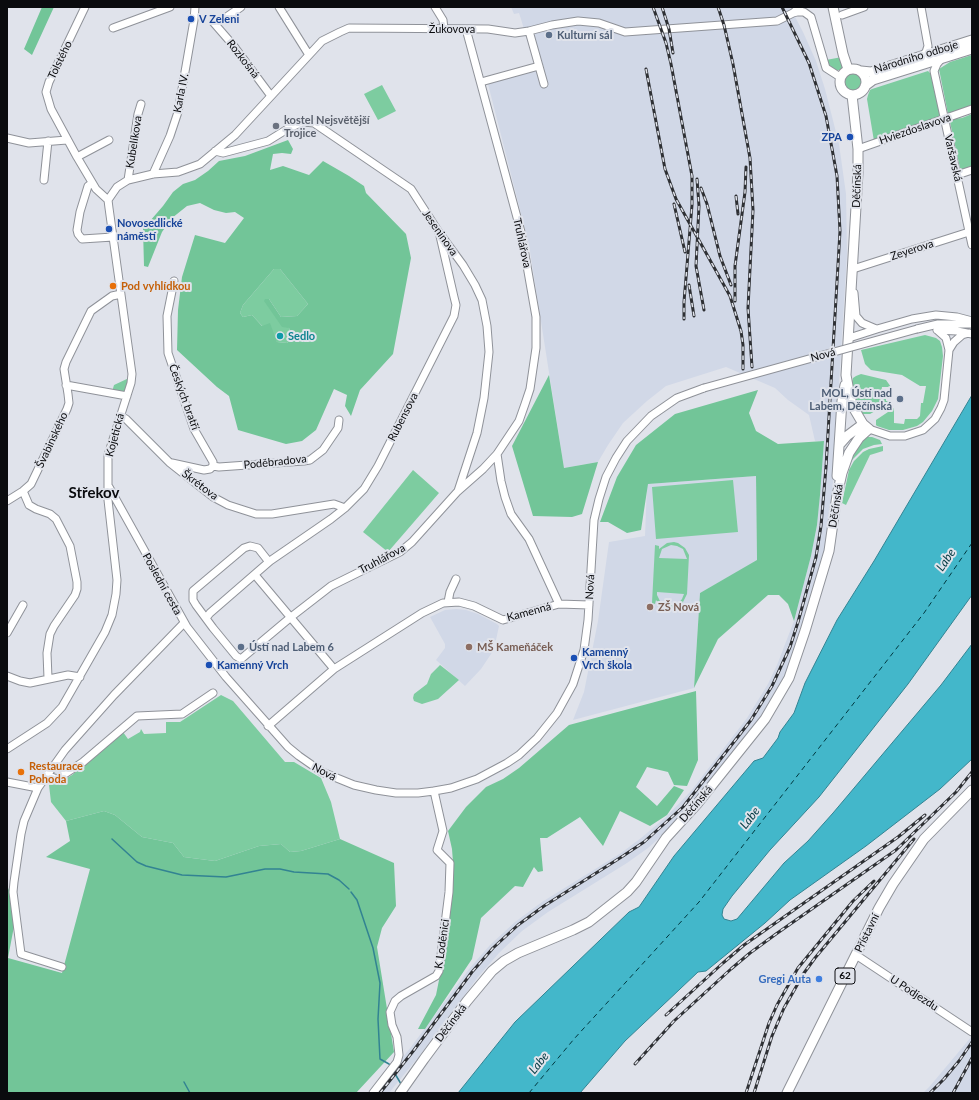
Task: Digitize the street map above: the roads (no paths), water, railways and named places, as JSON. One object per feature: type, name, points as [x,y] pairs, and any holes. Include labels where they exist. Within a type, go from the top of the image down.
[{"type":"main road","points":[[833,7],[848,69]]},
{"type":"main road","name":"Národního odboje","points":[[860,71],[871,72],[972,40]]},
{"type":"main road","name":"Národního odboje","points":[[865,86],[873,80],[972,48]]},
{"type":"main road","points":[[854,68],[860,71],[865,76],[865,86],[861,92],[852,95],[846,93],[841,88],[839,81],[843,72],[854,68]]},
{"type":"main road","name":"Děčínská","points":[[400,1093],[467,1001],[492,971],[504,961],[518,953],[589,922],[622,896],[636,882],[666,838],[697,804],[765,719],[789,678],[829,552],[837,495],[842,473],[849,454],[866,426],[853,407],[846,374],[858,149],[852,95]]},
{"type":"main road","points":[[837,495],[842,401],[846,374]]},
{"type":"main road","points":[[839,445],[847,436],[866,426]]},
{"type":"main road","name":"Přístavní","points":[[787,1093],[879,908],[908,861],[924,839],[972,790]]},
{"type":"street","name":"Tolstého","points":[[77,157],[50,109],[46,92],[49,82],[85,7]]},
{"type":"street","points":[[113,28],[170,7]]},
{"type":"street","name":"Karla IV.","points":[[153,174],[170,136],[178,112],[195,7]]},
{"type":"street","name":"Rozkošná","points":[[241,7],[224,18],[213,22],[233,45],[271,96]]},
{"type":"street","points":[[279,7],[309,55]]},
{"type":"street","points":[[435,7],[443,20],[444,29]]},
{"type":"street","name":"Žukovova","points":[[153,174],[178,172],[200,164],[235,135],[322,41],[349,28],[488,29],[514,33],[578,21],[599,23],[624,32],[777,21],[793,13],[800,7]]},
{"type":"street","points":[[842,14],[864,7]]},
{"type":"street","points":[[921,7],[928,46],[923,55]]},
{"type":"street","points":[[793,13],[804,12],[811,17],[826,68],[840,77]]},
{"type":"street","name":"Truhlářova","points":[[206,618],[236,656],[241,659],[331,586],[400,552],[412,542],[458,491],[497,454],[519,421],[530,389],[537,330],[536,317],[521,232],[466,29]]},
{"type":"street","points":[[529,31],[544,84]]},
{"type":"street","points":[[916,66],[927,66],[934,72],[938,62],[944,57]]},
{"type":"street","points":[[481,82],[539,66]]},
{"type":"street","name":"Varšavská","points":[[934,72],[971,231],[972,245]]},
{"type":"street","name":"Kubelíkova","points":[[128,180],[138,114],[141,104]]},
{"type":"street","name":"Hviezdoslavova","points":[[858,149],[972,110]]},
{"type":"street","name":"Jeseninova","points":[[215,152],[223,153],[268,141],[289,128],[303,122],[314,123],[411,189],[438,230],[464,265],[475,285],[482,300],[488,332],[489,352],[484,398],[477,433],[458,491]]},
{"type":"street","points":[[7,138],[29,143],[67,140]]},
{"type":"street","points":[[92,183],[88,186],[80,212],[77,230],[78,234],[82,239],[113,237],[108,200],[92,183],[77,157],[109,140]]},
{"type":"street","points":[[44,180],[48,141]]},
{"type":"street","points":[[957,175],[972,170]]},
{"type":"street","points":[[108,200],[117,187],[128,180],[153,174]]},
{"type":"street","name":"Rubensova","points":[[206,618],[288,547],[331,520],[345,508],[364,489],[378,466],[452,321],[456,305],[445,253],[438,230]]},
{"type":"street","name":"Zeyerova","points":[[852,273],[971,231]]},
{"type":"street","name":"Kojetická","points":[[7,749],[47,723],[62,708],[106,632],[112,615],[117,580],[108,500],[108,455],[131,384],[132,374],[113,237]]},
{"type":"street","name":"Děčínská","points":[[852,273],[856,316],[862,323],[877,329]]},
{"type":"street","name":"Českých bratří","points":[[174,281],[168,316],[168,352],[194,429],[213,462],[213,466]]},
{"type":"street","name":"Švabinského","points":[[7,501],[23,491],[35,478],[67,409],[68,402],[64,369],[91,311],[112,296],[121,294]]},
{"type":"street","points":[[849,338],[912,319],[936,315],[957,317],[972,323]]},
{"type":"street","name":"Nová","points":[[226,677],[268,726],[299,756],[322,772],[343,782],[366,788],[396,793],[418,793],[434,791],[467,783],[497,769],[519,755],[544,730],[566,699],[577,674],[585,643],[589,605],[594,520],[599,499],[606,477],[616,458],[627,441],[651,416],[677,398],[704,388],[917,329],[938,324],[972,323]]},
{"type":"street","name":"Nová","points":[[917,329],[971,333]]},
{"type":"street","points":[[866,426],[890,436],[905,436],[924,430],[938,414],[944,400],[949,350],[946,338],[937,330]]},
{"type":"street","points":[[949,350],[954,342],[962,335],[971,333]]},
{"type":"street","points":[[66,385],[127,396]]},
{"type":"street","name":"Škrétova","points":[[120,416],[126,419],[170,462],[213,497],[238,509],[256,514],[272,514],[334,504],[345,508]]},
{"type":"street","name":"Poděbradova","points":[[213,466],[219,468],[310,460],[323,450],[338,428],[339,420]]},
{"type":"street","points":[[497,454],[505,497],[512,514],[523,530],[559,604]]},
{"type":"street","points":[[170,462],[204,470],[210,469],[213,466]]},
{"type":"street","name":"Poslední cesta","points":[[108,485],[184,623],[226,677]]},
{"type":"street","points":[[23,491],[29,505],[50,514],[56,519],[70,546],[78,589],[50,634],[47,654],[48,678]]},
{"type":"street","points":[[206,618],[194,600],[193,591],[244,548],[250,546],[258,548],[270,562]]},
{"type":"street","points":[[255,575],[334,669],[268,726]]},
{"type":"street","points":[[448,602],[450,592],[456,579]]},
{"type":"street","name":"Kamenná","points":[[334,669],[422,613],[443,603],[459,602],[474,606],[503,620],[559,604],[589,605]]},
{"type":"street","points":[[7,633],[23,605]]},
{"type":"street","points":[[62,967],[21,954],[13,892],[10,882],[24,821],[38,788],[65,750],[114,695],[184,623]]},
{"type":"street","points":[[7,676],[30,683],[68,675],[80,677]]},
{"type":"street","points":[[46,775],[57,779],[83,762],[137,716],[182,714],[213,693]]},
{"type":"street","points":[[7,782],[38,788]]},
{"type":"street","name":"K Loděnici","points":[[373,1093],[397,1062],[399,1055],[390,1012],[395,1001],[436,976],[439,971],[449,892],[450,864],[437,850],[443,830],[434,791]]},
{"type":"street","name":"U Podjezdu","points":[[856,955],[972,1032]]},
{"type":"water","name":"Labe","points":[[972,395],[972,595],[908,684],[819,797],[770,850],[732,896],[723,909],[722,915],[724,919],[731,921],[737,919],[784,863],[808,841],[941,685],[972,644],[972,759],[940,789],[866,846],[790,900],[765,923],[706,971],[698,972],[625,1041],[580,1093],[458,1093],[515,1022],[629,912],[639,907],[674,856],[754,761],[763,758],[778,738],[780,732],[794,713],[805,683],[837,620],[874,561]]},
{"type":"waterway","points":[[112,839],[137,862],[146,866],[182,875],[226,877],[265,869],[280,869],[294,872],[328,874],[339,880],[349,889]]},
{"type":"waterway","points":[[351,892],[357,900],[373,948],[380,983],[378,1019],[380,1059],[391,1066]]},
{"type":"waterway","points":[[394,1072],[401,1084]]},
{"type":"waterway","points":[[184,1082],[190,1093]]},
{"type":"railway","points":[[653,7],[666,43],[671,64],[692,176],[692,205],[684,319]]},
{"type":"railway","points":[[662,7],[669,29],[673,53]]},
{"type":"railway","points":[[718,7],[724,25],[733,64],[750,158],[753,210],[748,308],[752,367]]},
{"type":"railway","points":[[380,1093],[472,972],[493,948],[518,925],[544,906],[644,842],[683,807],[751,720],[772,686],[790,647],[816,557],[821,526],[840,231],[837,176],[826,116],[809,63],[782,7]]},
{"type":"railway","points":[[646,69],[665,169],[676,199],[730,296],[741,331],[743,345],[743,369]]},
{"type":"railway","points":[[735,301],[735,266],[745,192],[746,167]]},
{"type":"railway","points":[[697,179],[699,206],[696,266],[704,310]]},
{"type":"railway","points":[[701,188],[707,204],[720,256],[731,285]]},
{"type":"railway","points":[[736,196],[738,214]]},
{"type":"railway","points":[[674,204],[685,252]]},
{"type":"railway","points":[[689,285],[694,316]]},
{"type":"railway","points":[[635,1064],[674,1021],[750,953],[896,850],[956,792],[972,772]]},
{"type":"railway","points":[[666,1015],[744,945],[898,837],[925,815]]},
{"type":"railway","points":[[754,1093],[772,1036],[784,1008],[804,973],[914,839]]},
{"type":"railway","points":[[746,1093],[769,1023],[777,1005],[798,968],[853,901],[874,881]]},
{"type":"railway","points":[[930,1093],[959,1061],[972,1042]]},
{"type":"railway","points":[[953,1093],[972,1058]]},
{"type":"place","name":"V Zeleni","points":[[191,19]]},
{"type":"place","name":"Kulturní sál","points":[[549,35]]},
{"type":"place","name":"kostel Nejsvětější Trojice","points":[[276,126]]},
{"type":"place","name":"ZPA","points":[[850,137]]},
{"type":"place","name":"Novosedlické náměstí","points":[[109,229]]},
{"type":"place","name":"Pod vyhlídkou","points":[[113,286]]},
{"type":"place","name":"Sedlo","points":[[280,336]]},
{"type":"place","name":"MOL, Ústí nad Labem, Děčínská","points":[[900,399]]},
{"type":"place","name":"ZŠ Nová","points":[[650,607]]},
{"type":"place","name":"Ústí nad Labem 6","points":[[241,647]]},
{"type":"place","name":"MŠ Kameňáček","points":[[469,647]]},
{"type":"place","name":"Kamenný Vrch škola","points":[[574,658]]},
{"type":"place","name":"Kamenný Vrch","points":[[209,665]]},
{"type":"place","name":"Restaurace Pohoda","points":[[21,772]]},
{"type":"place","name":"Gregi Auta","points":[[819,979]]},
{"type":"district","name":"Střekov","points":[[94,493]]}]
